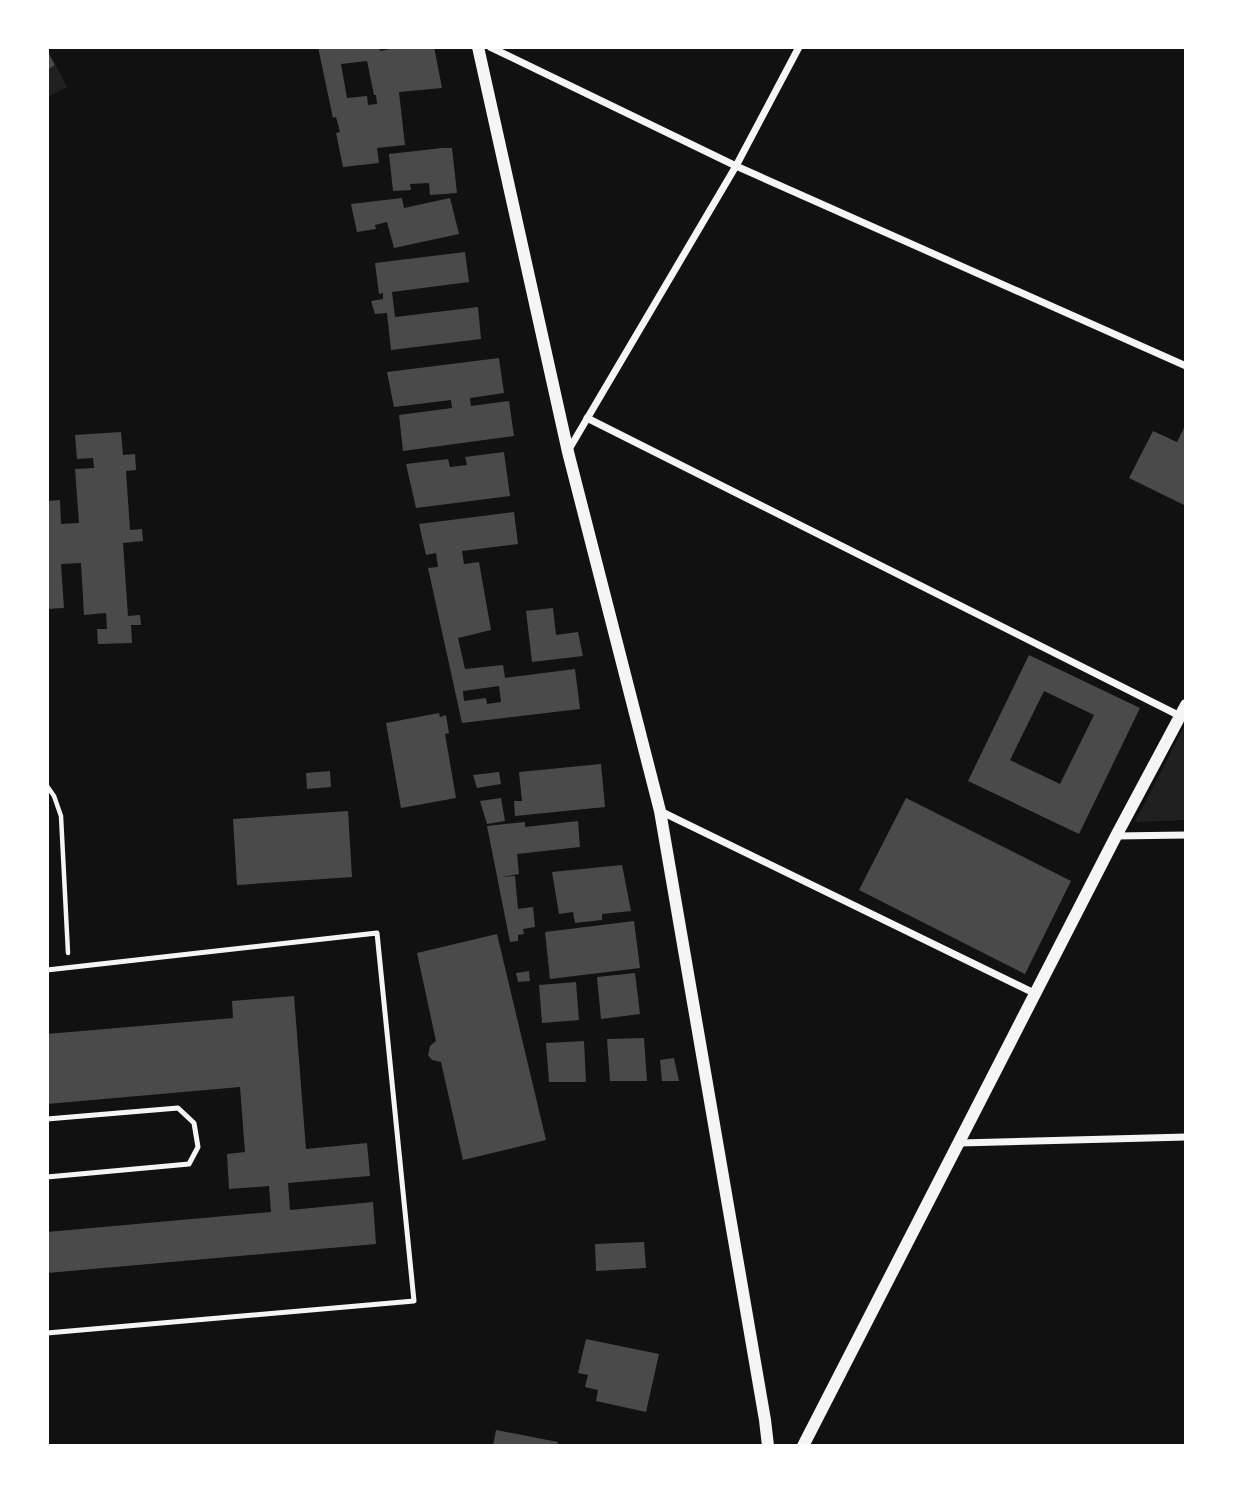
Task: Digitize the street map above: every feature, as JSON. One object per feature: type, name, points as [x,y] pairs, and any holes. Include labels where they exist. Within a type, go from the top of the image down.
[{"type":"street","points":[[478,47],[568,452],[660,811],[768,1446]]},
{"type":"street","points":[[490,47],[736,166],[1186,366]]},
{"type":"street","points":[[568,452],[736,166],[799,47]]},
{"type":"street","points":[[587,418],[1183,710],[803,1446]]},
{"type":"street","points":[[660,811],[1036,994]]},
{"type":"street","points":[[1116,836],[1186,835]]},
{"type":"street","points":[[960,1143],[1186,1137]]},
{"type":"lane","points":[[47,970],[377,933],[414,1301],[47,1333]]},
{"type":"lane","points":[[47,1119],[178,1108],[194,1123],[198,1147],[189,1164],[47,1177]]},
{"type":"path","points":[[47,786],[54,796],[61,816],[69,967]]},
{"type":"shaded area","points":[[47,49],[67,87],[47,97]]},
{"type":"shaded area","points":[[1186,723],[1186,820],[1135,822]]},
{"type":"building","points":[[318,47],[379,47],[380,51],[399,47],[434,47],[442,88],[399,92],[405,145],[377,148],[379,163],[343,167],[336,133],[340,132],[336,117],[333,118]],"holes":[[[367,61],[377,104],[368,105],[367,96],[347,98],[341,64]]]},
{"type":"building","points":[[47,51],[55,65],[47,70]]},
{"type":"building","points":[[452,148],[457,193],[430,195],[429,183],[410,184],[411,190],[393,191],[389,154]]},
{"type":"building","points":[[402,198],[404,208],[450,198],[459,234],[394,248],[387,222],[375,225],[376,229],[357,232],[351,204]]},
{"type":"building","points":[[465,252],[469,282],[392,292],[395,317],[478,307],[481,339],[391,350],[387,313],[375,314],[371,301],[383,299],[383,293],[379,294],[375,263]]},
{"type":"building","points":[[499,358],[504,393],[470,398],[471,406],[509,401],[514,436],[403,451],[399,415],[452,408],[451,400],[394,407],[387,372]]},
{"type":"building","points":[[1186,424],[1186,506],[1129,478],[1153,431],[1177,442]]},
{"type":"building","points":[[121,432],[123,455],[135,454],[136,470],[126,471],[130,530],[142,529],[143,541],[123,543],[128,616],[140,615],[141,625],[131,625],[132,643],[98,644],[97,629],[107,629],[106,613],[84,615],[81,563],[61,564],[64,608],[47,609],[47,501],[60,500],[61,524],[79,523],[75,469],[94,468],[93,458],[77,459],[75,435]]},
{"type":"building","points":[[504,452],[510,496],[416,508],[406,464],[448,459],[450,467],[467,465],[465,457]]},
{"type":"building","points":[[514,512],[518,544],[462,551],[464,564],[479,562],[491,630],[458,638],[465,669],[503,665],[505,678],[575,669],[580,709],[462,723],[428,568],[438,567],[436,553],[426,555],[419,524]],"holes":[[[499,686],[501,702],[487,704],[486,698],[464,701],[463,691]]]},
{"type":"building","points":[[553,608],[556,635],[578,632],[583,656],[532,662],[526,611]]},
{"type":"building","points":[[1029,655],[1140,708],[1079,834],[968,781]],"holes":[[[1044,691],[1094,715],[1060,784],[1010,760]]]},
{"type":"building","points":[[439,713],[440,717],[446,715],[449,733],[445,734],[456,798],[401,808],[386,723]]},
{"type":"building","points":[[601,764],[605,807],[515,816],[514,801],[522,801],[519,772]]},
{"type":"building","points":[[330,771],[331,787],[307,789],[306,773]]},
{"type":"building","points":[[499,772],[501,784],[477,788],[473,775]]},
{"type":"building","points":[[501,798],[505,821],[487,824],[480,801]]},
{"type":"building","points":[[906,798],[1071,881],[1025,974],[859,890]]},
{"type":"building","points":[[348,811],[352,877],[237,885],[233,819]]},
{"type":"building","points":[[578,821],[580,847],[517,854],[519,874],[502,877],[515,876],[518,909],[533,907],[535,927],[523,929],[524,934],[518,935],[518,941],[510,942],[487,826],[525,822],[525,827]]},
{"type":"building","points":[[622,865],[631,911],[602,914],[602,920],[575,923],[573,912],[559,914],[552,872]]},
{"type":"building","points":[[634,921],[640,968],[550,979],[545,932]]},
{"type":"building","points":[[497,934],[546,1140],[463,1160],[441,1062],[432,1060],[428,1055],[430,1046],[436,1041],[417,953]]},
{"type":"building","points":[[529,971],[530,981],[518,982],[516,973]]},
{"type":"building","points":[[635,973],[640,1014],[601,1019],[597,977]]},
{"type":"building","points":[[576,982],[579,1020],[542,1023],[539,985]]},
{"type":"building","points":[[294,996],[306,1149],[367,1143],[370,1176],[288,1183],[290,1210],[373,1202],[376,1244],[47,1273],[47,1232],[271,1212],[269,1186],[229,1189],[227,1154],[245,1152],[240,1087],[47,1104],[47,1034],[233,1018],[232,1001]]},
{"type":"building","points":[[644,1038],[647,1081],[610,1081],[607,1039]]},
{"type":"building","points":[[584,1041],[586,1082],[549,1082],[546,1043]]},
{"type":"building","points":[[674,1058],[679,1081],[662,1081],[660,1060]]},
{"type":"building","points":[[644,1242],[646,1268],[596,1271],[595,1244]]},
{"type":"building","points":[[586,1339],[659,1354],[646,1412],[596,1401],[598,1390],[585,1387],[588,1375],[578,1373]]},
{"type":"building","points":[[496,1430],[558,1442],[557,1446],[493,1446]]}]
